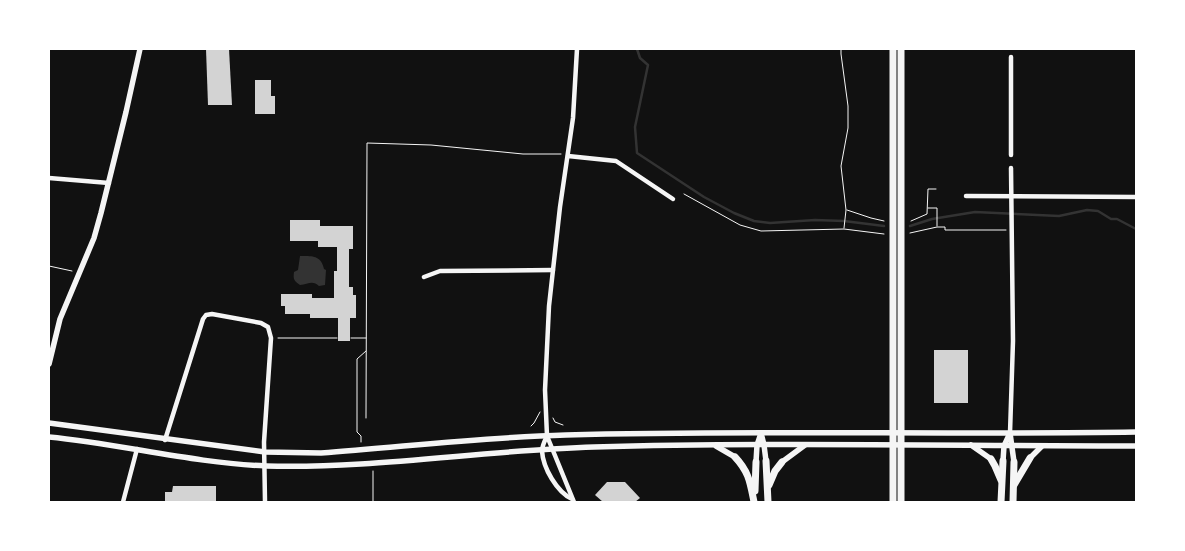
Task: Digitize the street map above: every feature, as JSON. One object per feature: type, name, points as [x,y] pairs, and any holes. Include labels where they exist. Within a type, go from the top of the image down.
[{"type":"highway","points":[[893,502],[897,492],[894,49]]},
{"type":"highway","points":[[897,399],[901,49]]},
{"type":"highway","points":[[735,457],[744,467],[749,477],[754,502]]},
{"type":"highway","points":[[1014,485],[1030,458]]},
{"type":"highway","points":[[990,459],[996,466],[1002,483]]},
{"type":"highway","points":[[766,461],[768,502]]},
{"type":"highway","points":[[1001,502],[1003,461]]},
{"type":"highway","points":[[754,502],[756,462]]},
{"type":"highway","points":[[767,488],[775,471],[782,462]]},
{"type":"highway","points":[[1013,502],[1014,462]]},
{"type":"highway","points":[[888,502],[897,492]]},
{"type":"highway","points":[[897,492],[902,502]]},
{"type":"main road","points":[[49,364],[60,319],[94,238],[109,183],[140,49]]},
{"type":"main road","points":[[49,423],[265,452],[321,453],[547,436],[761,433],[1136,432]]},
{"type":"main road","points":[[756,462],[757,445],[761,433]]},
{"type":"main road","points":[[761,433],[766,461]]},
{"type":"main road","points":[[1003,461],[1004,446],[1010,433]]},
{"type":"main road","points":[[1010,433],[1014,462]]},
{"type":"main road","points":[[49,437],[201,459],[265,466],[323,466],[554,448],[714,445],[1136,446]]},
{"type":"main road","points":[[714,445],[735,457]]},
{"type":"main road","points":[[971,445],[990,459]]},
{"type":"main road","points":[[782,462],[805,446]]},
{"type":"main road","points":[[1030,458],[1042,446]]},
{"type":"street","points":[[573,501],[563,495],[556,485],[544,459],[542,449],[547,436],[545,402],[546,354],[553,270],[576,88],[577,49]]},
{"type":"street","points":[[1011,57],[1011,155]]},
{"type":"street","points":[[568,156],[616,161],[673,199]]},
{"type":"street","points":[[1010,433],[1013,341],[1011,168]]},
{"type":"street","points":[[49,178],[109,183]]},
{"type":"street","points":[[966,196],[1136,197]]},
{"type":"street","points":[[424,277],[440,271],[553,270]]},
{"type":"street","points":[[165,440],[203,319],[206,315],[212,314],[261,323],[268,327],[271,338],[265,452],[265,502]]},
{"type":"street","points":[[547,436],[554,448],[556,460],[573,501]]},
{"type":"street","points":[[122,502],[137,449]]},
{"type":"path","points":[[842,49],[841,54],[848,106],[848,128],[841,166],[846,210],[844,229]]},
{"type":"path","points":[[366,418],[367,143],[430,145],[523,154],[561,155],[563,148]]},
{"type":"path","points":[[911,221],[927,214],[928,189],[936,189]]},
{"type":"path","points":[[684,194],[740,225],[761,231],[844,229],[884,234]]},
{"type":"path","points":[[928,208],[937,208],[937,225]]},
{"type":"path","points":[[846,210],[884,221]]},
{"type":"path","points":[[910,233],[937,225],[945,227],[946,230],[1012,230]]},
{"type":"path","points":[[49,266],[72,271]]},
{"type":"path","points":[[271,338],[337,338]]},
{"type":"path","points":[[351,338],[367,338]]},
{"type":"path","points":[[361,442],[357,432],[357,359],[367,351]]},
{"type":"path","points":[[531,426],[545,402]]},
{"type":"path","points":[[554,422],[563,425]]},
{"type":"path","points":[[373,462],[373,502]]},
{"type":"shaded area","points":[[300,256],[312,256],[321,261],[326,270],[325,285],[319,286],[312,283],[300,285],[295,281],[294,272],[298,270]]},
{"type":"building","points":[[206,49],[229,49],[232,105],[208,105]]},
{"type":"building","points":[[255,80],[271,80],[271,96],[275,96],[275,114],[255,114]]},
{"type":"building","points":[[290,220],[320,220],[320,226],[353,226],[353,249],[349,249],[349,287],[353,287],[353,295],[356,295],[356,318],[350,318],[350,341],[338,341],[338,318],[310,318],[310,314],[285,314],[285,306],[281,306],[281,294],[312,294],[312,298],[334,298],[334,271],[337,271],[337,247],[318,247],[318,241],[290,241]]},
{"type":"building","points":[[934,350],[968,350],[968,403],[934,403]]},
{"type":"building","points":[[607,482],[625,482],[640,498],[635,502],[603,502],[595,495]]},
{"type":"building","points":[[173,486],[216,486],[216,502],[165,502],[165,492],[172,492]]},
{"type":"waterway","points":[[637,49],[640,58],[648,65],[635,127],[637,153],[704,197],[754,221],[770,223],[815,220],[844,221],[884,226]]},
{"type":"waterway","points":[[910,226],[932,219],[975,212],[1059,216],[1087,210],[1098,211],[1111,219],[1117,219],[1136,229]]}]
